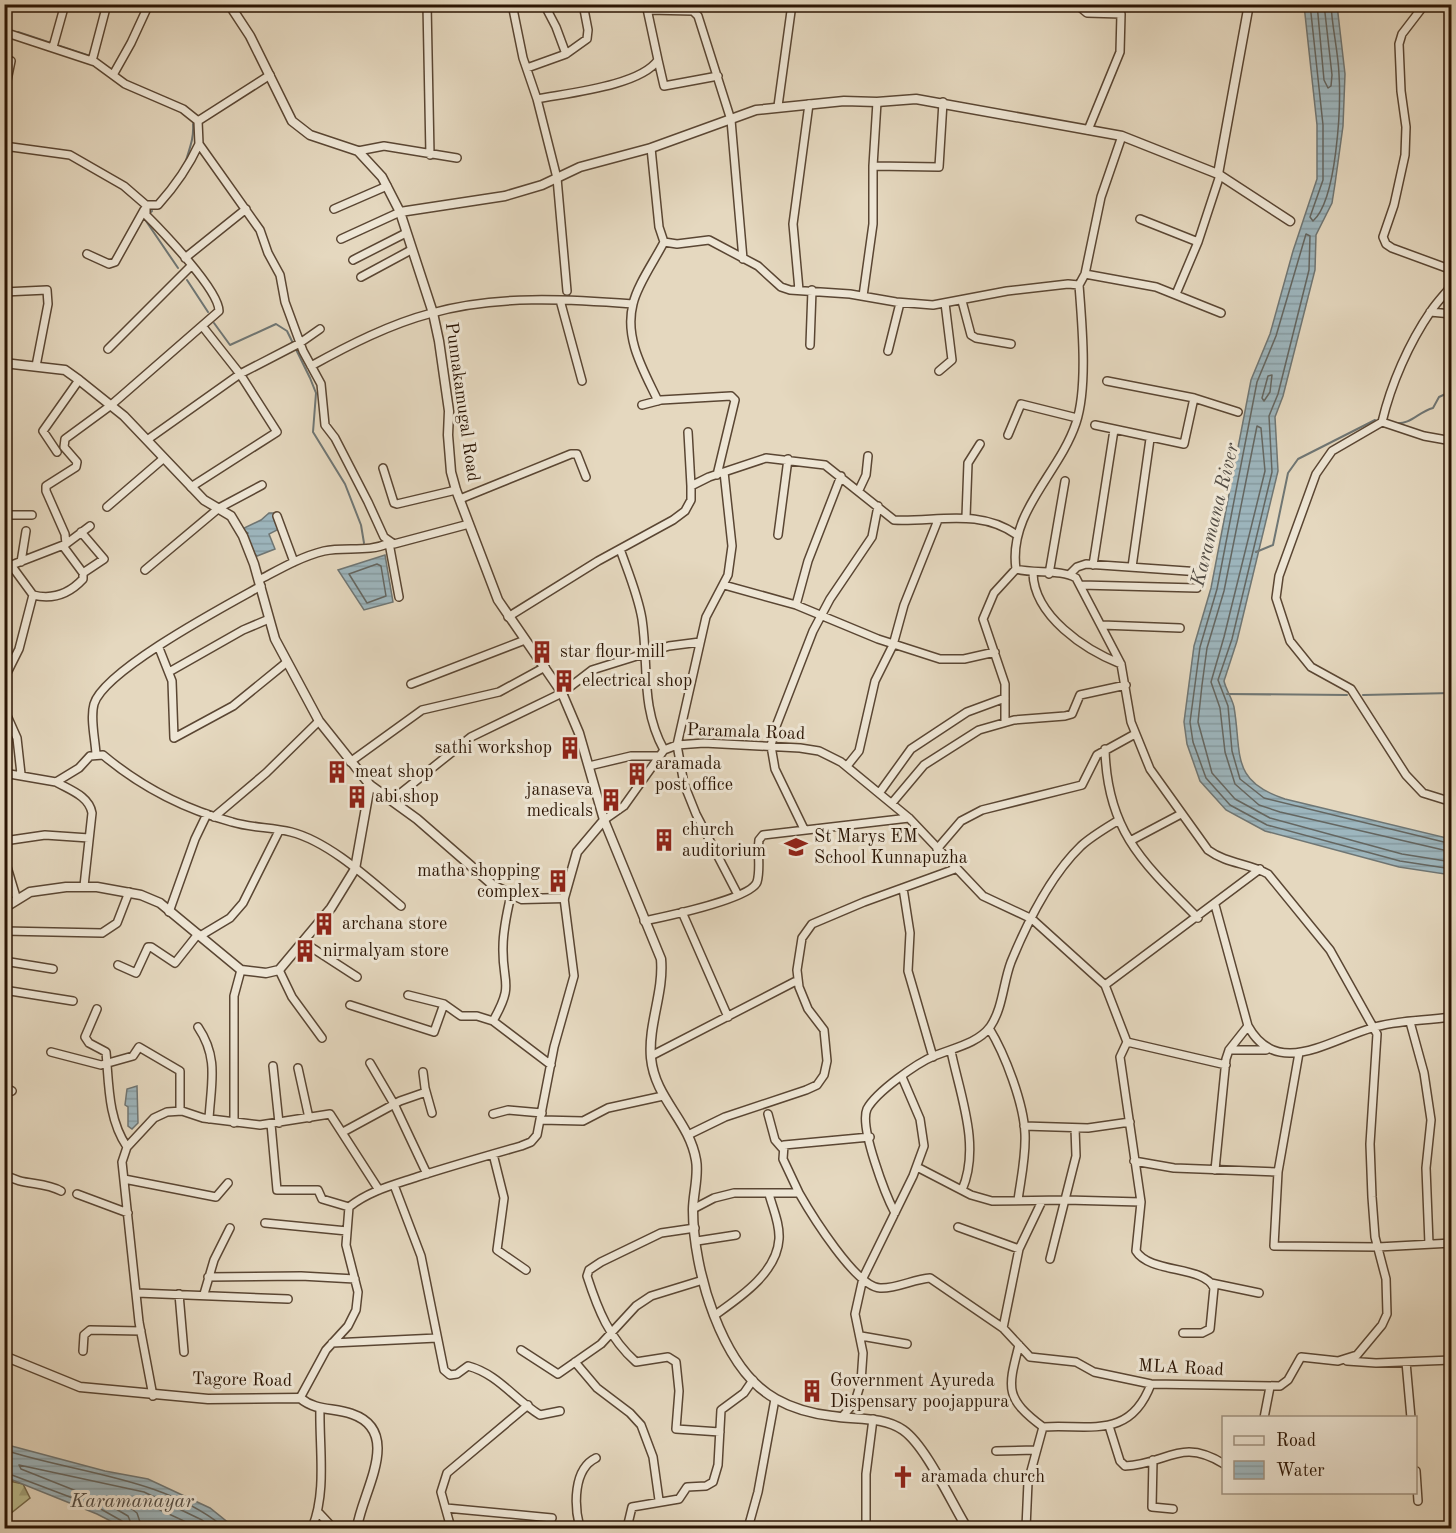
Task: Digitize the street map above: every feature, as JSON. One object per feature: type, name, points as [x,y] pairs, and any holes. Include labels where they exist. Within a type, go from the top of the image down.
[{"type":"street","points":[[53,47],[66,4]]},
{"type":"street","points":[[92,61],[107,4]]},
{"type":"street","points":[[113,75],[149,4]]},
{"type":"street","points":[[243,4],[232,7],[270,75],[292,121],[310,135],[358,151],[384,146],[457,158]]},
{"type":"street","points":[[427,4],[430,155]]},
{"type":"street","points":[[512,4],[526,68],[537,99],[557,178],[567,291]]},
{"type":"street","points":[[544,4],[566,54]]},
{"type":"street","points":[[526,68],[566,54],[587,39],[588,30],[583,4]]},
{"type":"street","points":[[778,106],[792,4]]},
{"type":"street","points":[[1076,4],[1087,13],[1121,14],[1120,52],[1088,130]]},
{"type":"street","points":[[1176,294],[1198,242],[1219,175],[1249,4]]},
{"type":"street","points":[[1425,4],[1402,34],[1399,44],[1401,91],[1406,127],[1405,155],[1394,205],[1383,237],[1386,244],[1392,248],[1452,270]]},
{"type":"street","points":[[718,76],[664,86],[647,7],[693,11],[698,16],[718,76],[731,120],[743,259]]},
{"type":"street","points":[[4,26],[13,35]]},
{"type":"street","points":[[4,32],[92,61],[125,84],[183,109],[198,121],[199,144],[186,173],[158,205],[145,208],[115,262],[109,264],[87,254]]},
{"type":"street","points":[[537,99],[621,81],[653,67],[658,60]]},
{"type":"street","points":[[4,95],[12,61]]},
{"type":"street","points":[[198,121],[270,75]]},
{"type":"street","points":[[341,239],[400,212],[505,196],[557,178],[580,167],[651,148],[756,110],[844,101],[878,102],[916,99],[944,102],[979,112],[1122,136],[1219,175],[1290,221]]},
{"type":"street","points":[[863,296],[873,224],[873,166],[878,102]]},
{"type":"street","points":[[873,166],[939,167],[944,102]]},
{"type":"street","points":[[799,290],[793,224],[809,104]]},
{"type":"street","points":[[1005,722],[1005,684],[984,625],[984,612],[994,593],[1016,569],[1014,553],[1017,535],[1026,510],[1053,471],[1077,418],[1083,364],[1079,285],[1085,274],[1101,197],[1122,136]]},
{"type":"street","points":[[199,144],[260,230],[268,253],[280,275],[285,302],[300,343],[321,384],[325,425],[389,543],[399,597]]},
{"type":"street","points":[[4,146],[70,155],[124,186],[145,208],[219,304],[214,317],[110,406],[65,439],[64,447],[77,462],[76,467],[46,486],[48,497],[65,534],[64,545],[83,573],[83,579],[66,593],[44,598],[33,594],[8,566],[64,545],[90,526]]},
{"type":"street","points":[[651,148],[659,227],[664,242],[633,304],[634,352],[658,401]]},
{"type":"street","name":"Punnakamugal Road","points":[[358,151],[387,186],[400,212],[433,313],[447,398],[448,446],[456,490],[498,600],[562,693],[589,766],[604,820],[661,959],[663,980],[652,1024],[653,1077],[688,1135],[696,1161],[694,1228],[703,1280],[731,1353],[753,1380],[775,1399]]},
{"type":"street","points":[[334,209],[387,186]]},
{"type":"street","points":[[184,258],[246,209]]},
{"type":"street","points":[[1140,219],[1198,242]]},
{"type":"street","points":[[353,260],[406,233]]},
{"type":"street","points":[[664,242],[677,244],[709,240],[758,266],[781,287],[863,296],[900,303],[945,303],[1007,291],[1068,284],[1079,285]]},
{"type":"street","points":[[361,277],[411,250]]},
{"type":"street","points":[[108,349],[191,266]]},
{"type":"street","points":[[1085,274],[1156,286],[1221,313]]},
{"type":"street","points":[[1452,285],[1430,312],[1391,387],[1382,422],[1332,451],[1316,474],[1279,576],[1275,598],[1290,641],[1311,667],[1351,689],[1406,775],[1423,793],[1452,802]]},
{"type":"street","points":[[4,292],[47,290],[48,304],[36,366]]},
{"type":"street","points":[[810,345],[812,290]]},
{"type":"street","points":[[311,366],[342,348],[433,313],[482,304],[560,300],[633,304]]},
{"type":"street","points":[[560,300],[582,381]]},
{"type":"street","points":[[962,301],[971,335],[1011,344]]},
{"type":"street","points":[[888,351],[900,303]]},
{"type":"street","points":[[939,371],[952,360],[945,303]]},
{"type":"street","points":[[1430,312],[1452,314]]},
{"type":"street","points":[[191,487],[277,432],[240,374],[202,327]]},
{"type":"street","points":[[147,440],[240,374],[300,343],[320,329]]},
{"type":"street","points":[[4,363],[64,370],[80,380],[147,440],[204,500],[231,516],[243,536],[260,583],[274,639],[319,721],[370,785],[392,800],[494,886],[522,899],[544,901],[564,898]]},
{"type":"street","points":[[57,452],[43,431],[80,380]]},
{"type":"street","points":[[1107,381],[1194,398],[1238,412]]},
{"type":"street","points":[[642,405],[658,401],[724,396],[732,396],[735,400],[721,473],[732,546],[724,585],[705,617],[677,745],[684,784],[692,804],[738,895]]},
{"type":"street","points":[[1095,425],[1150,439],[1184,444],[1194,398]]},
{"type":"street","points":[[1008,435],[1021,404],[1077,418]]},
{"type":"street","points":[[1382,422],[1424,436],[1452,441]]},
{"type":"street","points":[[1093,565],[1114,430]]},
{"type":"street","points":[[508,617],[685,511],[691,500],[688,432]]},
{"type":"street","points":[[1132,567],[1150,439]]},
{"type":"street","points":[[966,517],[968,463],[980,444]]},
{"type":"street","points":[[460,499],[571,454],[577,454],[586,477]]},
{"type":"street","points":[[859,490],[866,475],[868,456]]},
{"type":"street","points":[[107,507],[164,458]]},
{"type":"street","points":[[691,486],[766,458],[788,459],[825,465],[894,520],[938,520],[966,517],[998,524],[1017,535]]},
{"type":"street","points":[[778,535],[788,459]]},
{"type":"street","points":[[383,468],[394,503],[456,490]]},
{"type":"street","points":[[796,605],[808,561],[841,476]]},
{"type":"street","points":[[1049,574],[1065,481]]},
{"type":"street","points":[[145,570],[219,508],[262,485]]},
{"type":"street","points":[[804,829],[775,770],[771,746],[805,648],[822,616],[872,537],[878,506]]},
{"type":"street","points":[[4,515],[32,515]]},
{"type":"street","points":[[277,516],[294,562]]},
{"type":"street","points":[[847,766],[859,751],[871,694],[893,645],[907,597],[938,520]]},
{"type":"street","points":[[96,754],[93,716],[98,694],[110,680],[294,562],[325,551],[394,544],[469,524]]},
{"type":"street","points":[[21,562],[26,531]]},
{"type":"street","points":[[81,532],[104,559],[83,573]]},
{"type":"street","points":[[300,1398],[332,1343],[348,1326],[356,1310],[358,1292],[346,1245],[349,1207],[379,1190],[531,1142],[537,1135],[551,1065],[574,976],[564,898],[577,852],[604,820],[624,806],[661,753],[649,714],[645,654],[637,596],[620,549]]},
{"type":"street","points":[[1016,569],[1032,573],[1070,574],[1077,567],[1093,565],[1201,572]]},
{"type":"street","points":[[1032,573],[1035,591],[1065,630],[1100,656],[1121,664]]},
{"type":"street","points":[[1070,574],[1081,585],[1121,664],[1135,734],[1150,769],[1180,814],[1208,850],[1218,858],[1260,869],[1268,874],[1330,950],[1374,1027],[1377,1047],[1370,1144],[1372,1197],[1378,1247],[1386,1279],[1387,1314],[1365,1348],[1345,1360]]},
{"type":"street","points":[[724,585],[796,605],[893,645],[953,660],[995,652]]},
{"type":"street","points":[[1081,585],[1197,588]]},
{"type":"street","points":[[4,679],[19,649],[33,594]]},
{"type":"street","points":[[169,672],[243,630],[269,619]]},
{"type":"street","points":[[1102,625],[1180,628]]},
{"type":"street","points":[[411,684],[525,640]]},
{"type":"street","points":[[392,800],[471,737],[562,693],[592,670],[645,654],[700,642]]},
{"type":"street","points":[[159,648],[169,672],[174,703],[174,738],[234,706],[287,662]]},
{"type":"street","points":[[350,762],[422,710],[499,692],[545,667]]},
{"type":"street","points":[[892,803],[924,765],[979,730],[1005,722],[1065,716],[1075,709],[1080,695],[1125,685]]},
{"type":"street","points":[[880,792],[911,749],[967,712],[1005,698]]},
{"type":"street","points":[[4,709],[17,738],[21,774]]},
{"type":"street","points":[[170,912],[195,839],[211,816],[266,773],[319,721]]},
{"type":"street","points":[[937,849],[961,821],[982,810],[1082,785],[1092,762],[1105,749],[1135,734]]},
{"type":"street","name":"Paramala Road","points":[[589,766],[631,756],[661,753],[677,745],[771,746],[819,751],[847,766],[880,792],[909,818],[983,896],[1032,920],[1105,985],[1127,1042]]},
{"type":"street","points":[[1105,749],[1108,791],[1130,841],[1158,877],[1198,918]]},
{"type":"street","points":[[56,782],[96,754],[103,754],[151,789],[211,816],[291,832],[306,838],[355,869],[401,906]]},
{"type":"street","points":[[4,773],[21,774],[56,782],[85,799],[91,806],[84,886]]},
{"type":"street","points":[[4,908],[44,889],[84,886],[129,892],[160,903],[241,970],[250,973],[279,970],[331,908],[355,869],[370,785]]},
{"type":"street","points":[[1130,841],[1180,814]]},
{"type":"street","points":[[644,921],[682,912],[752,889],[757,882],[757,851],[759,840],[763,835],[909,818]]},
{"type":"street","points":[[895,1213],[876,1169],[868,1109],[902,1077],[933,1057],[951,1051],[982,1035],[997,1013],[1010,964],[1032,920],[1071,857],[1083,844],[1119,820]]},
{"type":"street","points":[[118,965],[135,973],[148,947],[176,963],[199,935],[230,918],[243,903],[279,831]]},
{"type":"street","points":[[4,841],[45,835],[89,838]]},
{"type":"street","points":[[4,857],[17,900]]},
{"type":"street","points":[[688,1135],[725,1117],[761,1107],[817,1085],[824,1075],[827,1061],[826,1038],[819,1020],[808,1009],[798,981],[798,953],[802,938],[812,924],[956,869]]},
{"type":"street","points":[[1105,985],[1198,918],[1260,869]]},
{"type":"street","points":[[903,888],[910,933],[909,972],[933,1057]]},
{"type":"street","points":[[4,931],[102,933],[117,923],[129,892]]},
{"type":"street","points":[[493,1021],[506,998],[507,981],[502,950],[511,895]]},
{"type":"street","points":[[1215,905],[1248,1026],[1256,1041],[1266,1050]]},
{"type":"street","points":[[682,912],[728,1017]]},
{"type":"street","points":[[303,942],[357,977]]},
{"type":"street","points":[[4,961],[53,969]]},
{"type":"street","points":[[234,1123],[234,996],[241,970]]},
{"type":"street","points":[[279,970],[292,997],[322,1038]]},
{"type":"street","points":[[651,1056],[798,981]]},
{"type":"street","points":[[4,990],[73,1001]]},
{"type":"street","points":[[408,995],[444,1004],[461,1016],[477,1016],[493,1021],[551,1065]]},
{"type":"street","points":[[350,1005],[434,1032],[444,1004]]},
{"type":"street","points":[[97,1009],[85,1037],[89,1043],[104,1049],[112,1113],[120,1136],[127,1147]]},
{"type":"street","points":[[1228,1050],[1299,1053],[1374,1027],[1450,1017]]},
{"type":"street","points":[[1410,1022],[1424,1073],[1431,1120],[1426,1179],[1429,1244]]},
{"type":"street","points":[[198,1026],[208,1041],[212,1056],[209,1119]]},
{"type":"street","points":[[1215,1170],[1228,1050],[1248,1026]]},
{"type":"street","points":[[988,1028],[1006,1059],[1024,1126],[1024,1158],[1018,1200]]},
{"type":"street","points":[[1226,1065],[1127,1042],[1120,1057],[1141,1202],[1136,1247],[1138,1255],[1146,1261],[1211,1283],[1259,1293]]},
{"type":"street","points":[[51,1053],[101,1065],[133,1056],[139,1047],[180,1071],[180,1111]]},
{"type":"street","points":[[951,1051],[969,1137],[969,1175],[962,1190]]},
{"type":"street","points":[[1299,1053],[1278,1172],[1274,1246],[1378,1247],[1452,1243]]},
{"type":"street","points":[[370,1063],[394,1104],[428,1174]]},
{"type":"street","points":[[273,1066],[277,1190],[318,1190],[322,1199],[349,1207]]},
{"type":"street","points":[[298,1068],[309,1118]]},
{"type":"street","points":[[423,1072],[432,1113]]},
{"type":"street","points":[[842,1417],[855,1402],[861,1382],[863,1353],[855,1314],[863,1278],[917,1167],[924,1146],[920,1119],[902,1077]]},
{"type":"street","points":[[4,1087],[12,1090]]},
{"type":"street","points":[[343,1132],[394,1104],[426,1092]]},
{"type":"street","points":[[493,1114],[508,1110],[583,1121],[608,1108],[663,1096]]},
{"type":"street","points":[[153,1396],[141,1331],[122,1162],[127,1147],[154,1118],[167,1112],[180,1111],[234,1123],[275,1124],[330,1114],[379,1190]]},
{"type":"street","points":[[768,1114],[775,1140],[782,1148],[787,1171],[816,1223],[863,1278]]},
{"type":"street","points":[[1024,1126],[1109,1127],[1130,1122]]},
{"type":"street","points":[[1050,1259],[1076,1156],[1075,1128]]},
{"type":"street","points":[[782,1148],[784,1145],[870,1137]]},
{"type":"street","points":[[493,1154],[504,1198],[497,1251],[526,1270]]},
{"type":"street","points":[[1134,1161],[1149,1165],[1278,1172]]},
{"type":"street","points":[[917,1167],[962,1190],[992,1201],[1141,1202]]},
{"type":"street","points":[[4,1174],[14,1180],[42,1183],[61,1191]]},
{"type":"street","points":[[124,1179],[216,1197],[228,1183]]},
{"type":"street","points":[[394,1185],[422,1256],[444,1370],[450,1375],[458,1374],[468,1366],[480,1369],[491,1375],[540,1415],[560,1411]]},
{"type":"street","points":[[693,1209],[714,1198],[734,1193],[799,1193]]},
{"type":"street","points":[[77,1194],[128,1213]]},
{"type":"street","points":[[715,1315],[760,1279],[775,1254],[780,1241],[779,1226],[769,1194]]},
{"type":"street","points":[[1003,1328],[1019,1249],[1042,1201]]},
{"type":"street","points":[[265,1222],[347,1230]]},
{"type":"street","points":[[204,1294],[208,1277],[230,1227]]},
{"type":"street","points":[[958,1227],[1019,1249]]},
{"type":"street","points":[[694,1228],[661,1233],[589,1270],[587,1276],[609,1334],[636,1362],[668,1356],[676,1362],[679,1391],[676,1429],[720,1432]]},
{"type":"street","points":[[697,1241],[736,1235]]},
{"type":"street","points":[[208,1277],[301,1276],[355,1279]]},
{"type":"street","name":"MLA Road","points":[[863,1278],[879,1288],[930,1278],[1003,1328],[1030,1357],[1076,1362],[1094,1372],[1151,1384],[1270,1387]]},
{"type":"street","points":[[521,1350],[558,1374],[601,1344],[636,1306],[651,1296],[703,1280]]},
{"type":"street","points":[[1183,1333],[1205,1332],[1212,1326],[1214,1298],[1211,1283]]},
{"type":"street","points":[[137,1293],[288,1299]]},
{"type":"street","points":[[179,1294],[184,1352]]},
{"type":"street","points":[[83,1351],[84,1335],[90,1330],[141,1331]]},
{"type":"street","points":[[861,1336],[907,1344]]},
{"type":"street","points":[[332,1343],[437,1338]]},
{"type":"street","points":[[1019,1344],[1010,1389],[1021,1412],[1042,1427],[1109,1426],[1136,1412],[1151,1384]]},
{"type":"street","name":"Tagore Road","points":[[4,1356],[80,1388],[208,1399],[300,1398],[309,1405],[355,1414],[376,1434],[376,1466],[359,1515],[357,1528]]},
{"type":"street","points":[[1263,1416],[1270,1387],[1285,1384],[1301,1357],[1376,1363],[1452,1360]]},
{"type":"street","points":[[575,1362],[597,1388],[630,1413],[640,1425],[650,1447],[659,1500]]},
{"type":"street","points":[[1406,1362],[1411,1416]]},
{"type":"street","points":[[627,1528],[633,1507],[659,1500],[679,1499],[690,1485],[706,1486],[713,1482],[718,1466],[721,1410],[744,1393],[753,1380]]},
{"type":"street","points":[[748,1528],[758,1492],[775,1399],[810,1412],[873,1419],[902,1428],[916,1443],[967,1528]]},
{"type":"street","points":[[451,1528],[441,1492],[447,1473],[528,1405]]},
{"type":"street","points":[[312,1528],[319,1513],[320,1408]]},
{"type":"street","points":[[867,1528],[866,1474],[873,1419]]},
{"type":"street","points":[[1109,1426],[1120,1461],[1125,1466],[1193,1450],[1222,1463]]},
{"type":"street","points":[[1042,1427],[1028,1482],[1026,1527],[1054,1528]]},
{"type":"street","points":[[996,1451],[1036,1450]]},
{"type":"street","points":[[580,1528],[577,1501],[580,1474],[586,1463],[596,1458]]},
{"type":"street","points":[[1153,1460],[1152,1507],[1173,1509]]},
{"type":"street","points":[[1417,1486],[1418,1501]]},
{"type":"street","points":[[446,1508],[552,1518]]},
{"type":"street","points":[[319,1513],[333,1528]]},
{"type":"green space","points":[[5,1480],[23,1484],[30,1498],[5,1518]]},
{"type":"water","points":[[1304,5],[1337,5],[1345,74],[1343,126],[1332,203],[1316,235],[1315,270],[1283,396],[1275,417],[1278,471],[1237,641],[1224,681],[1234,707],[1242,764],[1255,784],[1285,799],[1451,839],[1451,875],[1399,867],[1265,831],[1226,810],[1200,781],[1187,744],[1184,722],[1194,646],[1211,588],[1251,380],[1270,334],[1293,251],[1317,179],[1317,125]]},
{"type":"water","points":[[269,513],[275,513],[273,516],[279,529],[269,534],[275,549],[257,556],[249,548],[245,536],[248,533],[242,529],[261,520]]},
{"type":"water","points":[[385,555],[393,602],[364,610],[338,570]]},
{"type":"water","points":[[137,1086],[138,1123],[132,1129],[128,1126],[128,1107],[125,1105],[127,1089]]},
{"type":"water","name":"Karamanayar","points":[[4,1444],[105,1471],[148,1479],[210,1508],[235,1528],[124,1528],[97,1514],[5,1477]]},
{"type":"waterway","points":[[1118,4],[1127,10],[1156,4]]},
{"type":"waterway","points":[[18,32],[87,55]]},
{"type":"waterway","points":[[185,164],[192,140],[193,124]]},
{"type":"waterway","points":[[146,221],[178,268]]},
{"type":"waterway","points":[[187,280],[208,312]]},
{"type":"waterway","points":[[214,323],[230,345],[276,324],[287,331],[316,393],[313,432],[345,484],[361,525],[364,543]]},
{"type":"waterway","points":[[1395,423],[1406,422],[1433,408],[1439,397],[1452,391]]},
{"type":"waterway","points":[[1256,552],[1273,545],[1288,473],[1298,459],[1375,420]]},
{"type":"waterway","points":[[1363,695],[1452,693]]},
{"type":"waterway","points":[[1227,694],[1347,695]]},
{"type":"place","name":"star flour mill","points":[[542,652]]},
{"type":"place","name":"electrical shop","points":[[564,681]]},
{"type":"place","name":"sathi workshop","points":[[570,748]]},
{"type":"place","name":"meat shop","points":[[337,772]]},
{"type":"place","name":"aramada post office","points":[[637,774]]},
{"type":"place","name":"abi shop","points":[[357,797]]},
{"type":"place","name":"janaseva medicals","points":[[611,800]]},
{"type":"place","name":"church auditorium","points":[[664,840]]},
{"type":"place","name":"St Marys EM School Kunnapuzha","points":[[796,847]]},
{"type":"place","name":"matha shopping complex","points":[[558,881]]},
{"type":"place","name":"archana store","points":[[324,924]]},
{"type":"place","name":"nirmalyam store","points":[[305,951]]},
{"type":"place","name":"Government Ayureda Dispensary poojappura","points":[[812,1391]]},
{"type":"place","name":"aramada church","points":[[903,1477]]},
{"type":"water label","name":"Karamana River","points":[[1216,515]]}]
